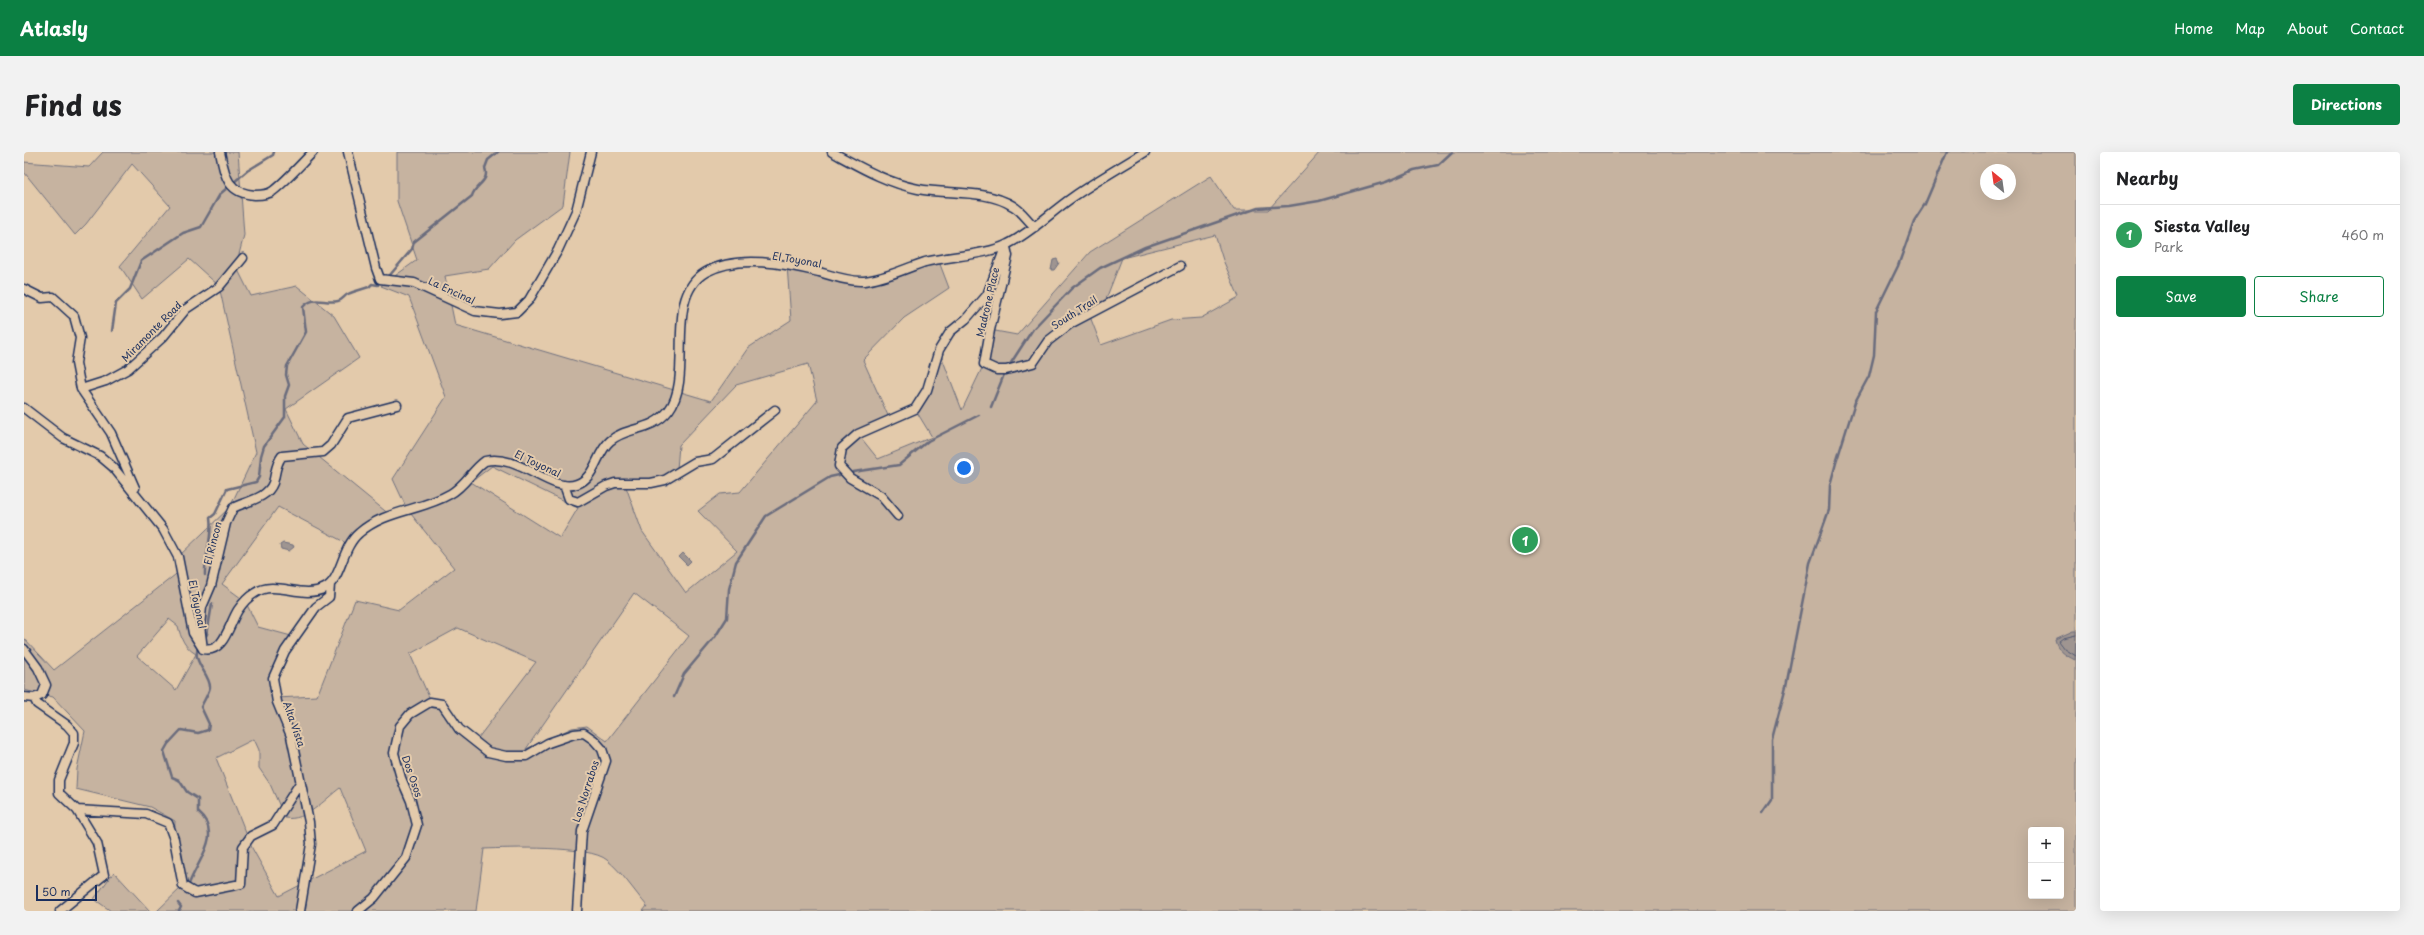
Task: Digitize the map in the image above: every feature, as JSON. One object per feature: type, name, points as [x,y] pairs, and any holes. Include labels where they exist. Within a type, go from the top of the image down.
[{"type":"street","points":[[220,152],[228,183],[240,192],[258,195],[271,192],[313,152]]},
{"type":"street","name":"La Encinal","points":[[348,152],[380,279],[414,283],[475,311],[500,314],[517,312],[529,300],[555,257],[576,211],[591,152]]},
{"type":"street","points":[[832,152],[876,176],[918,189],[978,195],[1007,202],[1021,211],[1035,227]]},
{"type":"street","name":"El Toyonal","points":[[330,584],[336,578],[348,544],[359,532],[390,515],[450,495],[467,481],[485,461],[508,460],[564,485],[576,485],[584,480],[610,441],[660,420],[669,410],[674,400],[680,378],[679,338],[685,305],[695,283],[707,272],[731,264],[779,264],[865,281],[938,259],[1006,245],[1035,227],[1072,197],[1145,152]]},
{"type":"street","points":[[898,516],[881,496],[850,478],[839,466],[842,448],[858,434],[915,409],[926,390],[939,350],[950,332],[966,319],[987,295],[1006,245]]},
{"type":"street","name":"Madrone Place","points":[[984,364],[990,330],[1008,256],[1006,245]]},
{"type":"street","name":"Miramonte Road","points":[[81,389],[106,381],[128,369],[163,336],[186,309],[219,286],[243,258]]},
{"type":"street","name":"South Trail","points":[[984,364],[997,370],[1006,370],[1033,363],[1048,341],[1070,324],[1180,266]]},
{"type":"street","points":[[24,289],[42,298],[53,297],[74,316],[80,338],[76,363],[81,389],[112,433],[140,498]]},
{"type":"street","name":"El Rincon","points":[[203,649],[200,626],[202,607],[211,586],[226,523],[233,508],[266,494],[272,485],[276,465],[282,456],[323,452],[331,445],[348,418],[397,405]]},
{"type":"street","name":"El Toyonal","points":[[24,408],[42,420],[63,438],[113,466],[140,498],[163,529],[178,557],[193,633],[203,649]]},
{"type":"street","points":[[564,485],[569,499],[578,502],[606,486],[615,483],[651,483],[665,480],[695,462],[713,459],[775,410]]},
{"type":"street","points":[[203,649],[209,651],[219,645],[245,601],[264,588],[309,592],[318,590],[330,584]]},
{"type":"street","name":"Alta Vista","points":[[300,911],[311,844],[309,822],[291,736],[277,702],[273,678],[285,651],[316,608],[329,597],[330,584]]},
{"type":"street","points":[[24,649],[38,668],[46,685],[42,695],[34,698],[24,697]]},
{"type":"street","points":[[34,698],[37,704],[67,725],[74,733],[74,744],[59,780],[59,793],[77,810],[98,843],[104,875],[60,911]]},
{"type":"street","name":"Dos Osos","points":[[358,911],[374,898],[406,858],[417,825],[394,753],[400,726],[410,714],[430,702],[442,704],[459,729],[488,752],[506,756],[526,756],[548,743],[574,734],[584,733]]},
{"type":"street","name":"Los Norrabos","points":[[577,911],[582,831],[606,761],[602,749],[584,733]]},
{"type":"street","points":[[77,810],[146,814],[168,823],[174,839],[183,886],[195,893],[201,893],[241,884],[243,847],[251,836],[273,824],[300,783]]},
{"type":"shaded area","points":[[103,152],[238,152],[244,235],[236,266],[251,296],[297,286],[334,316],[359,358],[286,409],[303,444],[390,515],[348,544],[278,507],[222,584],[245,601],[258,627],[295,637],[273,678],[276,698],[317,696],[355,600],[399,610],[454,568],[407,509],[393,479],[446,397],[409,297],[381,286],[417,260],[397,201],[397,152],[570,152],[563,205],[515,240],[489,269],[445,276],[455,325],[711,401],[748,348],[791,320],[787,265],[858,281],[938,259],[949,288],[904,318],[863,360],[890,420],[858,434],[878,459],[932,437],[915,409],[927,390],[939,350],[962,410],[984,364],[990,330],[1017,335],[1090,252],[1211,176],[1234,210],[1268,210],[1320,152],[2076,152],[2076,911],[643,911],[647,906],[623,876],[607,860],[598,855],[548,848],[529,848],[484,849],[476,911],[157,911],[183,886],[174,839],[175,821],[150,807],[76,789],[77,769],[85,731],[53,697],[24,690],[24,638],[54,670],[180,571],[178,557],[230,507],[256,452],[219,286],[189,259],[142,299],[120,266],[170,206],[132,164],[86,224],[75,235],[24,172],[24,162],[89,167]],"holes":[[[1215,235],[1223,260],[1239,297],[1201,318],[1171,320],[1101,345],[1089,314],[1104,304],[1122,258]],[[808,364],[817,401],[740,492],[720,494],[698,511],[737,551],[686,593],[642,531],[625,484],[653,484],[677,469],[679,445],[736,385]],[[492,466],[578,508],[560,538],[471,482]],[[634,593],[689,636],[607,741],[587,726],[572,728],[526,749]],[[169,619],[178,626],[184,642],[196,654],[176,690],[137,656]],[[458,628],[536,662],[475,742],[442,704],[429,697],[410,654]],[[254,739],[259,750],[259,768],[270,784],[285,818],[300,817],[308,813],[340,788],[366,851],[279,896],[252,848],[216,758]]]},
{"type":"shaded area","points":[[114,872],[150,911],[111,911],[94,899]]},
{"type":"water","points":[[1057,259],[1059,263],[1054,270],[1051,270],[1053,260]]},
{"type":"water","points":[[283,543],[293,545],[294,547],[289,551],[281,549],[280,545]]},
{"type":"water","points":[[683,553],[691,561],[687,565],[679,557]]},
{"type":"water","points":[[2076,631],[2075,660],[2062,652],[2055,639]]},
{"type":"waterway","points":[[112,331],[116,303],[130,289],[141,261],[183,233],[201,227],[220,194],[247,171],[273,155],[274,152]]},
{"type":"waterway","points":[[390,275],[412,249],[414,242],[472,196],[486,177],[485,168],[488,160],[498,152]]},
{"type":"waterway","points":[[1009,366],[1033,329],[1072,288],[1100,268],[1145,247],[1258,208],[1289,206],[1319,201],[1386,182],[1414,170],[1438,165],[1452,152]]},
{"type":"waterway","points":[[1763,813],[1772,800],[1772,739],[1786,686],[1810,563],[1829,510],[1830,485],[1855,402],[1869,376],[1874,355],[1876,311],[1898,266],[1914,221],[1925,204],[1947,152]]},
{"type":"waterway","points":[[205,575],[211,526],[210,518],[215,514],[227,489],[256,482],[259,477],[261,456],[264,446],[285,417],[285,396],[289,385],[286,375],[287,366],[306,332],[303,307],[311,301],[338,301],[348,294],[369,287],[372,284],[378,285]]},
{"type":"waterway","points":[[991,407],[1005,372]]},
{"type":"waterway","points":[[853,472],[899,465],[928,441],[979,415]]},
{"type":"waterway","points":[[674,697],[684,674],[715,637],[727,618],[729,589],[736,562],[766,516],[830,477],[839,475]]},
{"type":"waterway","points":[[204,639],[207,634],[212,604]]},
{"type":"waterway","points":[[189,884],[206,848],[209,838],[209,829],[205,820],[198,812],[198,799],[187,792],[179,780],[172,777],[164,751],[168,744],[181,730],[198,733],[208,730],[209,724],[201,707],[210,687],[197,656],[199,646]]},
{"type":"waterway","points":[[178,903],[181,907],[179,911]]},
{"type":"place","name":"Siesta Valley","points":[[1525,540]]}]
